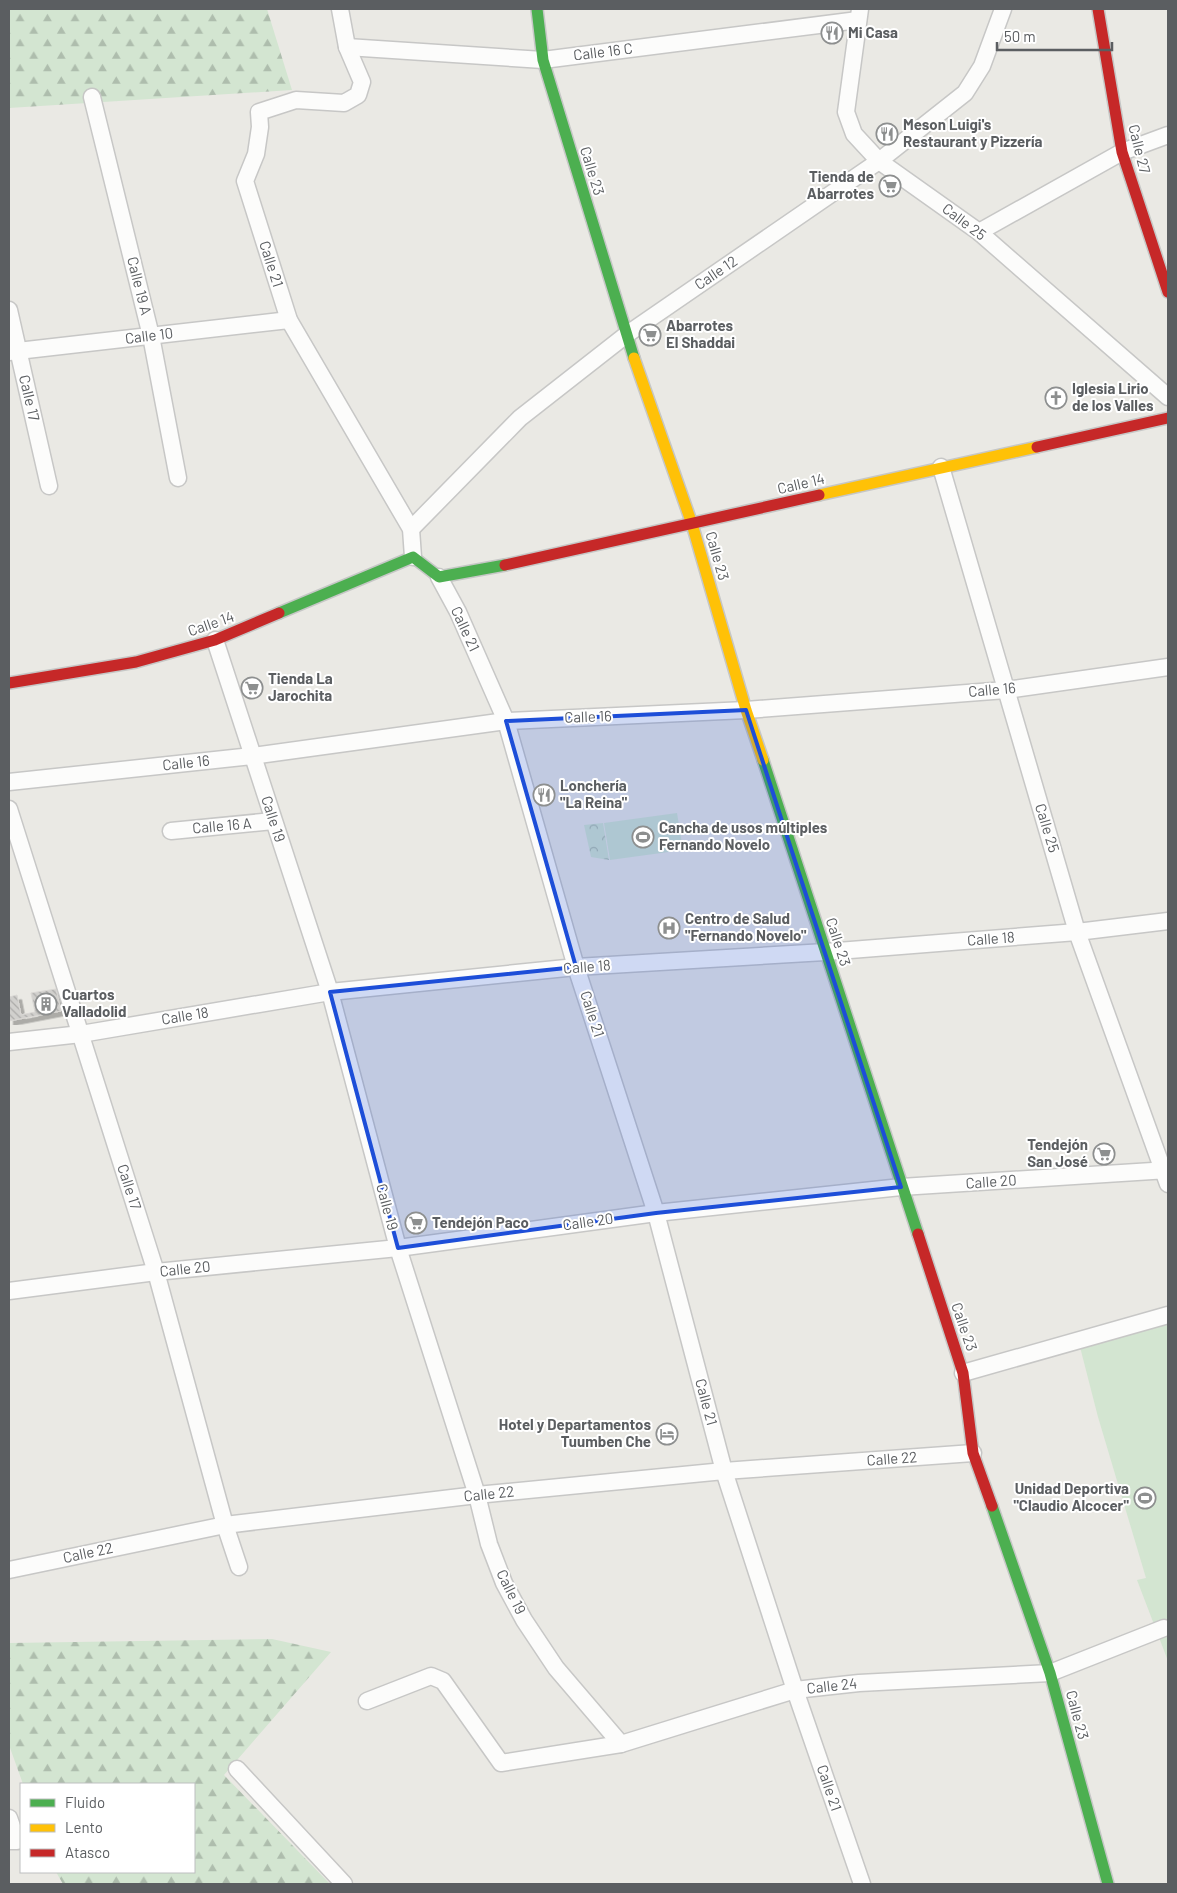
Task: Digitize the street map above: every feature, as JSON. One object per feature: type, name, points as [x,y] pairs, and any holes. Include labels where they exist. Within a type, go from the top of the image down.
[{"type":"street","points":[[340,9],[347,47]]},
{"type":"street","name":"Calle 23","points":[[537,9],[542,60],[626,335],[692,524],[746,710],[963,1373],[973,1453],[1050,1672],[1108,1884]]},
{"type":"street","name":"Calle 12","points":[[411,529],[520,418],[626,335],[879,161],[964,92],[982,66],[1003,9]]},
{"type":"street","name":"Calle 27","points":[[1098,9],[1122,152],[1168,292]]},
{"type":"street","name":"Calle 16 C","points":[[347,47],[542,60],[859,14]]},
{"type":"street","name":"Calle 25","points":[[859,14],[846,112],[854,134],[879,161],[979,232],[1168,397]]},
{"type":"street","name":"Calle 21","points":[[347,47],[362,82],[358,95],[344,104],[296,100],[259,112],[260,127],[256,154],[245,181],[289,320],[411,529],[413,557],[439,577],[458,612],[506,721],[576,967],[656,1213],[724,1471],[795,1690],[862,1884]]},
{"type":"street","name":"Calle 19 A","points":[[92,97],[151,336],[178,478]]},
{"type":"street","points":[[979,232],[1122,152],[1168,135]]},
{"type":"street","name":"Calle 17","points":[[9,310],[14,352],[49,486]]},
{"type":"street","name":"Calle 10","points":[[14,352],[289,320]]},
{"type":"street","name":"Calle 14","points":[[439,577],[488,569],[1168,418]]},
{"type":"street","name":"Calle 25","points":[[941,467],[1078,932],[1167,1175]]},
{"type":"street","name":"Calle 14","points":[[9,683],[136,662],[215,640],[413,557]]},
{"type":"street","name":"Calle 19","points":[[215,640],[330,992],[398,1248],[477,1496],[489,1544],[504,1583],[524,1620],[556,1668],[621,1744]]},
{"type":"street","name":"Calle 16","points":[[9,782],[252,756],[506,721],[746,710],[1006,690],[1168,667]]},
{"type":"street","name":"Calle 17","points":[[9,809],[156,1272],[225,1525],[239,1567]]},
{"type":"street","name":"Calle 16 A","points":[[171,831],[274,821]]},
{"type":"street","name":"Calle 18","points":[[9,1042],[81,1034],[330,992],[576,967],[825,952],[1078,932],[1168,921]]},
{"type":"street","name":"Calle 20","points":[[9,1291],[156,1272],[398,1248],[656,1213],[901,1187],[1167,1175]]},
{"type":"street","points":[[963,1373],[1168,1315]]},
{"type":"street","name":"Calle 22","points":[[9,1570],[225,1525],[477,1496],[724,1471],[973,1453]]},
{"type":"street","name":"Calle 24","points":[[367,1701],[431,1676],[442,1682],[501,1762],[621,1744],[795,1690],[859,1683],[1050,1672],[1164,1628]]},
{"type":"street","points":[[237,1769],[344,1884]]},
{"type":"street","points":[[9,1818],[13,1841]]},
{"type":"highlighted area","points":[[746,710],[901,1187],[656,1213],[398,1248],[330,992],[576,967],[506,721]]},
{"type":"green space","points":[[9,9],[267,9],[292,90],[9,108]]},
{"type":"green space","name":"Cancha de usos múltiples Fernando Novelo","points":[[677,813],[683,850],[610,860],[604,823]]},
{"type":"green space","points":[[603,823],[609,860],[591,857],[584,825]]},
{"type":"green space","name":"Unidad Deportiva \"Claudio Alcocer\"","points":[[1168,1323],[1168,1661],[1137,1580],[1146,1578],[1098,1417],[1080,1347]]},
{"type":"green space","points":[[272,1639],[331,1652],[224,1775],[330,1884],[63,1884],[57,1873],[195,1873],[195,1783],[23,1783],[9,1745],[9,1643]]},
{"type":"building","name":"Cuartos Valladolid","points":[[56,989],[61,1011],[9,1021],[9,997],[17,995],[21,1015],[35,1012],[31,993]]},
{"type":"traffic: fast","points":[[537,9],[543,60],[634,358]]},
{"type":"traffic: fast","points":[[279,613],[413,557],[439,577],[505,565]]},
{"type":"traffic: fast","points":[[763,760],[918,1234]]},
{"type":"traffic: fast","points":[[992,1506],[1050,1673],[1108,1884]]},
{"type":"traffic: slow","points":[[634,358],[692,524],[746,710],[763,760]]},
{"type":"traffic: slow","points":[[819,495],[1037,447]]},
{"type":"traffic: jam","points":[[1098,9],[1122,152],[1168,292]]},
{"type":"traffic: jam","points":[[1037,447],[1168,418]]},
{"type":"traffic: jam","points":[[505,565],[819,495]]},
{"type":"traffic: jam","points":[[9,683],[136,662],[215,640],[279,613]]},
{"type":"traffic: jam","points":[[918,1234],[963,1373],[973,1453],[992,1506]]},
{"type":"place","name":"Mi Casa","points":[[832,33]]},
{"type":"place","name":"Meson Luigi's Restaurant y Pizzería","points":[[887,134]]},
{"type":"place","name":"Tienda de Abarrotes","points":[[890,186]]},
{"type":"place","name":"Abarrotes El Shaddai","points":[[650,335]]},
{"type":"place","name":"Iglesia Lirio de los Valles","points":[[1056,398]]},
{"type":"place","name":"Tienda La Jarochita","points":[[252,688]]},
{"type":"place","name":"Lonchería \"La Reina\"","points":[[544,795]]},
{"type":"place","name":"Cancha de usos múltiples Fernando Novelo","points":[[643,837]]},
{"type":"place","name":"Centro de Salud \"Fernando Novelo\"","points":[[669,928]]},
{"type":"place","name":"Cuartos Valladolid","points":[[46,1004]]},
{"type":"place","name":"Tendejón San José","points":[[1104,1154]]},
{"type":"place","name":"Tendejón Paco","points":[[416,1223]]},
{"type":"place","name":"Hotel y Departamentos Tuumben Che","points":[[667,1434]]},
{"type":"place","name":"Unidad Deportiva \"Claudio Alcocer\"","points":[[1145,1498]]}]
